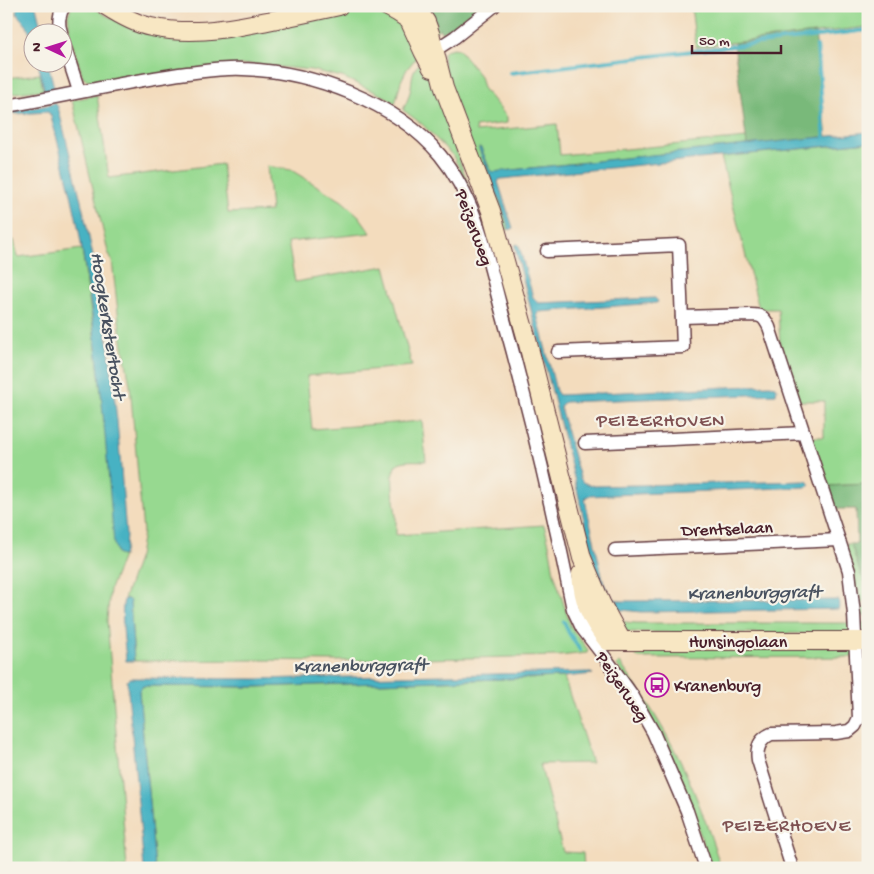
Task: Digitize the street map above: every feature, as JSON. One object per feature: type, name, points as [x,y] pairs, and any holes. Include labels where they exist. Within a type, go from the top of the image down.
[{"type":"street","points":[[60,22],[64,6]]},
{"type":"street","points":[[106,6],[151,27],[189,31],[217,30],[286,18],[339,6]]},
{"type":"street","name":"Peizerweg","points":[[386,6],[410,20],[430,53],[498,231],[525,331],[559,501],[573,609],[582,628],[632,695],[653,732],[687,811],[706,868]]},
{"type":"street","name":"Peizerweg","points":[[415,6],[426,22],[430,33],[430,53]]},
{"type":"street","points":[[430,53],[455,37],[494,6]]},
{"type":"street","name":"Peizerweg","points":[[6,106],[139,80],[240,68],[297,76],[345,90],[393,114],[420,134],[440,155],[458,180],[471,205],[559,501],[582,558],[582,587],[586,604],[594,621],[615,640]]},
{"type":"street","points":[[72,70],[79,91]]},
{"type":"street","points":[[547,251],[679,245],[683,346],[558,352]]},
{"type":"street","points":[[682,317],[751,314],[762,316],[766,320],[849,570],[861,641],[859,718],[855,726],[849,731],[836,733],[771,734],[763,738],[757,752],[792,868]]},
{"type":"street","points":[[585,443],[804,433]]},
{"type":"street","name":"Drentselaan","points":[[616,550],[839,540]]},
{"type":"street","name":"Hunsingolaan","points":[[615,640],[861,641]]},
{"type":"green space","points":[[72,6],[91,6],[107,16],[168,38],[194,41],[377,8],[397,10],[397,6],[474,6],[427,37],[420,53],[407,69],[401,81],[395,104],[386,97],[342,77],[311,70],[249,64],[95,83],[83,78],[72,42],[72,22],[69,22],[68,15]]},
{"type":"green space","points":[[424,6],[481,6],[442,33]]},
{"type":"green space","points":[[691,6],[868,6],[868,27],[696,47]]},
{"type":"green space","points":[[815,33],[827,137],[747,145],[734,43]]},
{"type":"green space","points":[[453,48],[459,49],[480,76],[483,88],[507,117],[507,123],[475,127],[476,132],[557,124],[560,155],[747,138],[747,145],[493,172],[490,170],[481,148],[479,148],[510,229],[503,231],[444,72],[443,53]]},
{"type":"green space","points":[[425,61],[470,190],[453,156],[423,125],[403,110],[409,97],[414,71],[416,67]]},
{"type":"green space","points":[[40,74],[43,90],[6,94],[6,78]]},
{"type":"green space","points":[[97,95],[109,178],[222,164],[228,213],[271,211],[267,166],[291,170],[342,201],[359,216],[371,233],[288,242],[295,282],[385,266],[412,366],[307,376],[312,429],[422,421],[426,461],[398,463],[394,470],[396,535],[544,525],[554,573],[571,627],[588,650],[587,653],[559,656],[334,661],[134,661],[130,601],[124,599],[139,556],[143,532],[130,385],[120,329],[112,261],[108,252],[72,100]]},
{"type":"green space","points":[[868,142],[868,484],[826,486],[811,437],[824,437],[824,401],[797,401],[780,344],[778,309],[759,309],[721,157]]},
{"type":"green space","points":[[6,240],[14,240],[18,257],[82,249],[121,556],[123,556],[110,589],[107,620],[127,868],[6,868]]},
{"type":"green space","points":[[868,484],[868,586],[861,575],[851,544],[857,544],[856,509],[834,509],[826,486]]},
{"type":"green space","points":[[846,544],[851,544],[861,575],[868,586],[868,599],[863,602],[863,607],[868,609],[868,616],[859,616]]},
{"type":"green space","points":[[615,621],[636,623],[868,623],[868,634],[628,632],[623,630]]},
{"type":"green space","points":[[630,647],[868,647],[868,657],[638,658]]},
{"type":"green space","points":[[619,663],[655,715],[681,762],[700,807],[721,868],[711,868],[670,755],[649,716],[617,665]]},
{"type":"green space","points":[[564,677],[592,763],[540,764],[563,852],[583,853],[584,868],[155,868],[139,691],[143,686],[254,687]]},
{"type":"water","points":[[16,6],[36,6],[40,22],[24,22],[17,14]]},
{"type":"water","points":[[40,72],[50,72],[56,95],[45,93]]},
{"type":"water","points":[[55,103],[58,107],[83,209],[109,348],[126,535],[123,556],[118,555],[114,544],[93,323],[79,232],[68,182],[51,116],[48,112],[15,114],[13,112]]},
{"type":"water","points":[[868,132],[868,142],[501,179],[498,182],[513,228],[511,230],[479,149],[479,147],[481,148],[490,170],[493,172]]},
{"type":"water","points":[[518,244],[533,297],[538,303],[655,298],[658,302],[539,312],[537,314],[556,391],[559,395],[770,385],[775,386],[777,389],[776,394],[565,402],[560,407],[580,478],[583,482],[595,486],[807,481],[810,485],[807,487],[586,497],[585,500],[604,584],[614,599],[621,601],[839,600],[839,609],[641,612],[613,609],[597,578],[578,493],[515,247]]},
{"type":"water","points":[[124,599],[130,601],[134,661],[126,661],[123,621]]},
{"type":"water","points":[[588,672],[593,674],[564,677],[254,687],[143,686],[139,691],[155,868],[144,868],[127,681],[130,678],[255,679]]},
{"type":"waterway","points":[[510,73],[868,30]]},
{"type":"waterway","points":[[817,46],[825,140]]},
{"type":"waterway","name":"Kranenburggraft","points":[[564,622],[580,650]]},
{"type":"place","name":"Kranenburg","points":[[657,685]]},
{"type":"district","name":"PEIZERHOVEN","points":[[661,419]]},
{"type":"district","name":"PEIZERHOEVE","points":[[787,824]]},
{"type":"water label","name":"Hoogkerkstertocht","points":[[110,325]]}]
